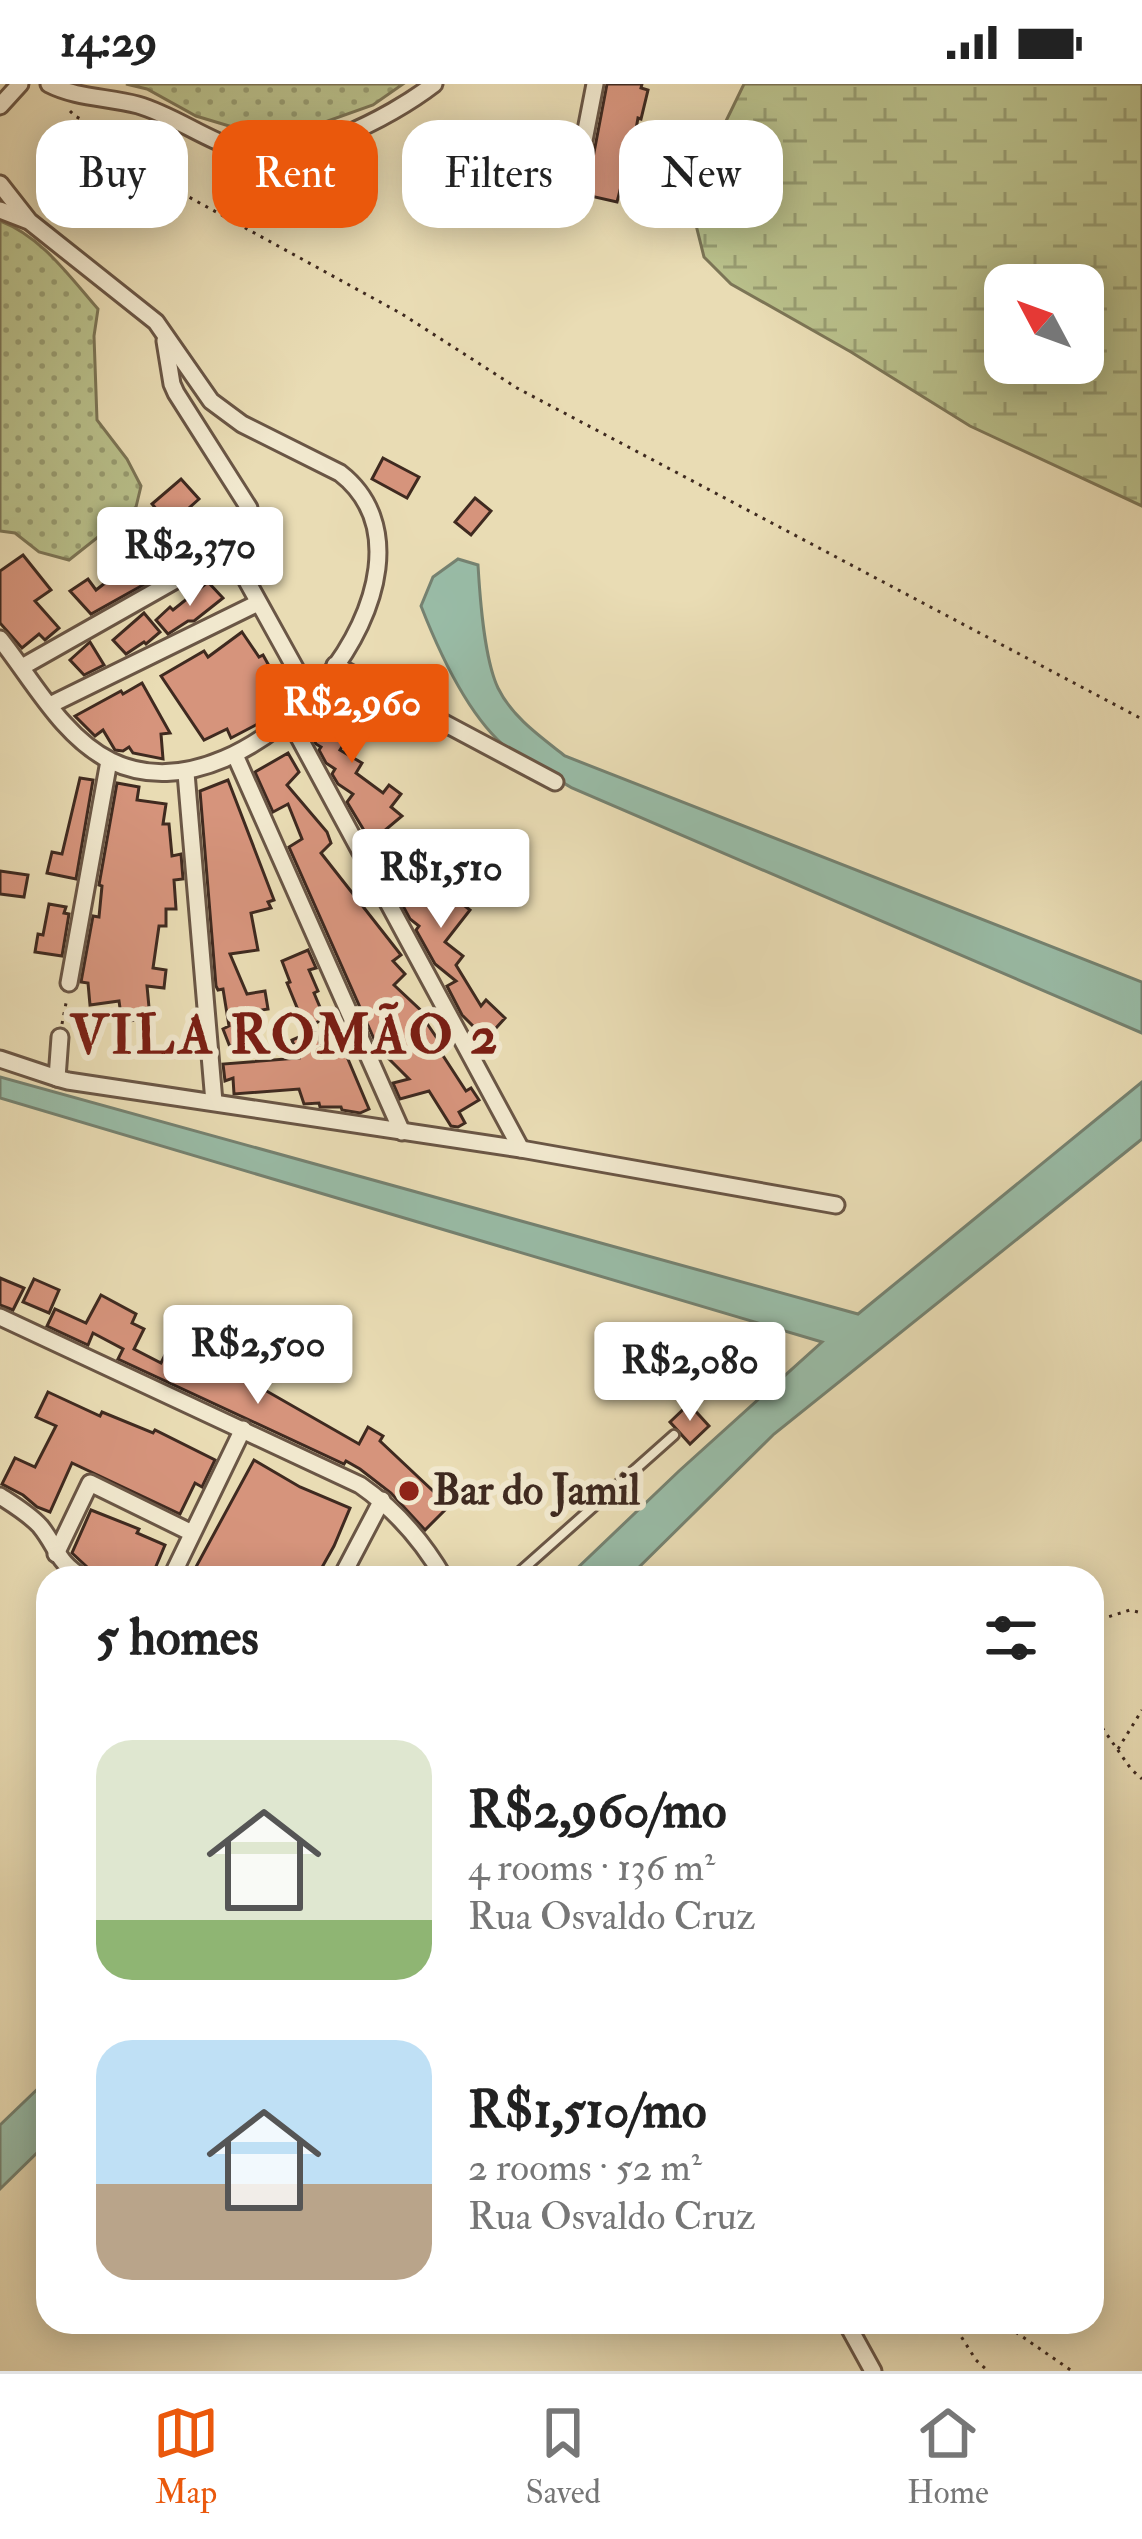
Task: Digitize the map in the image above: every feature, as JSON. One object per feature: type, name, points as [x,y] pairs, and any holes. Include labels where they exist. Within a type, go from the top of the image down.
[{"type":"street","points":[[0,106],[20,84]]},
{"type":"street","points":[[49,84],[136,104],[224,145],[258,155],[301,151],[353,130],[434,84]]},
{"type":"street","points":[[588,120],[595,84]]},
{"type":"street","points":[[0,184],[28,221],[156,322],[211,400],[242,424],[340,473],[362,492],[380,548],[364,618],[351,643],[310,695],[289,719],[235,755],[186,773],[129,769],[83,742],[0,639]]},
{"type":"street","points":[[0,210],[28,221]]},
{"type":"street","points":[[156,322],[167,345],[176,393],[249,508],[247,581],[310,695]]},
{"type":"street","points":[[22,667],[248,539]]},
{"type":"street","points":[[50,705],[259,603]]},
{"type":"street","points":[[335,664],[555,782]]},
{"type":"street","points":[[289,719],[521,1149]]},
{"type":"street","points":[[235,755],[402,1132]]},
{"type":"street","points":[[69,983],[110,761]]},
{"type":"street","points":[[186,773],[214,1102]]},
{"type":"street","points":[[57,1078],[60,1037]]},
{"type":"street","points":[[0,1059],[57,1078],[521,1149],[836,1205]]},
{"type":"street","points":[[0,1317],[360,1485],[407,1524],[436,1566]]},
{"type":"street","points":[[177,1566],[242,1429]]},
{"type":"street","points":[[60,1559],[90,1483],[192,1533]]},
{"type":"street","points":[[0,1496],[38,1524],[69,1566]]},
{"type":"street","points":[[347,1566],[382,1500]]},
{"type":"street","points":[[853,2334],[873,2371]]},
{"type":"lane","points":[[527,1566],[674,1435]]},
{"type":"path","points":[[60,100],[75,116],[179,172],[187,196],[402,314],[517,388],[1142,719]]},
{"type":"path","points":[[60,1037],[69,983]]},
{"type":"path","points":[[1104,1618],[1130,1610],[1142,1613]]},
{"type":"path","points":[[1117,1750],[1142,1710]]},
{"type":"path","points":[[1104,1731],[1142,1779]]},
{"type":"path","points":[[960,2334],[988,2371]]},
{"type":"path","points":[[1018,2334],[1072,2371]]},
{"type":"green space","points":[[126,84],[403,84],[373,105],[331,120],[212,121],[147,89]]},
{"type":"green space","points":[[744,84],[1142,84],[1142,506],[970,426],[731,284],[704,257],[697,228],[783,228],[783,120],[726,120]]},
{"type":"green space","points":[[0,221],[42,247],[98,309],[94,336],[97,420],[141,486],[136,507],[69,560],[39,552],[15,533],[0,531]]},
{"type":"shaded area","points":[[458,559],[478,565],[486,645],[498,688],[519,717],[565,756],[1142,982],[1142,1033],[572,788],[515,754],[468,702],[421,606],[433,577]]},
{"type":"shaded area","points":[[0,1077],[858,1314],[1142,1082],[1142,1139],[774,1434],[640,1566],[580,1566],[822,1342],[0,1098]]},
{"type":"shaded area","points":[[36,2090],[36,2154],[0,2189],[0,2125]]},
{"type":"building","points":[[607,84],[642,84],[648,90],[641,119],[619,120],[617,202],[595,197],[595,147]]},
{"type":"building","points":[[383,458],[419,477],[407,498],[372,479]]},
{"type":"building","points":[[181,479],[199,499],[170,525],[152,504]]},
{"type":"building","points":[[475,498],[491,511],[471,535],[455,522]]},
{"type":"building","points":[[150,548],[168,571],[91,614],[70,591],[88,579],[96,590]]},
{"type":"building","points":[[23,555],[51,590],[35,601],[59,628],[45,640],[39,634],[22,648],[0,623],[0,571]]},
{"type":"building","points":[[208,582],[223,598],[168,634],[156,620]]},
{"type":"building","points":[[144,613],[160,632],[126,654],[113,640]]},
{"type":"building","points":[[242,632],[277,680],[265,687],[278,710],[273,715],[264,709],[269,718],[231,738],[227,729],[204,740],[161,676],[204,651],[208,657]]},
{"type":"building","points":[[90,642],[104,665],[84,675],[70,660]]},
{"type":"building","points":[[342,682],[363,698],[335,731],[347,739],[340,750],[362,763],[356,773],[383,793],[389,785],[401,794],[391,807],[402,816],[371,842],[347,802],[353,794],[338,784],[332,774],[335,769],[326,763],[307,728]]},
{"type":"building","points":[[142,683],[170,733],[161,734],[163,759],[133,753],[129,747],[115,750],[103,730],[95,736],[75,716]]},
{"type":"building","points":[[288,753],[299,772],[287,785],[331,843],[321,853],[401,955],[393,961],[405,974],[394,985],[429,1018],[426,1022],[443,1047],[440,1051],[466,1091],[471,1088],[479,1100],[459,1112],[465,1123],[458,1127],[451,1126],[429,1091],[400,1099],[393,1083],[409,1079],[378,1048],[289,847],[302,839],[288,804],[273,812],[255,772]]},
{"type":"building","points":[[80,778],[93,780],[76,879],[47,873],[52,852],[62,854]]},
{"type":"building","points":[[228,780],[274,900],[268,902],[271,908],[251,913],[258,950],[230,954],[247,994],[265,991],[268,1009],[244,1013],[253,1037],[230,1047],[223,1029],[229,1026],[223,989],[216,986],[200,791]]},
{"type":"building","points":[[117,783],[139,787],[137,800],[166,804],[163,824],[169,824],[172,856],[181,854],[183,879],[174,880],[176,909],[166,909],[166,926],[159,926],[153,968],[166,970],[164,988],[147,986],[150,1018],[122,1022],[119,1001],[90,1005],[88,983],[81,982],[93,916],[99,917],[99,885]]},
{"type":"building","points":[[454,849],[466,859],[442,888],[470,910],[445,942],[463,956],[456,965],[481,1006],[486,1000],[505,1018],[486,1039],[462,1015],[447,986],[456,981],[435,964],[416,930],[419,926],[410,919],[381,865],[390,854],[427,883]]},
{"type":"building","points":[[0,871],[28,875],[24,897],[0,894]]},
{"type":"building","points":[[49,904],[66,907],[64,913],[69,914],[62,956],[35,952]]},
{"type":"building","points":[[308,950],[316,968],[309,970],[318,991],[314,993],[325,1019],[301,1029],[282,961]]},
{"type":"building","points":[[315,1030],[324,1053],[342,1045],[369,1109],[360,1113],[304,1104],[299,1089],[234,1094],[233,1078],[225,1081],[223,1064],[299,1058],[292,1040]]},
{"type":"building","points":[[0,1278],[24,1288],[13,1310],[0,1305]]},
{"type":"building","points":[[34,1279],[59,1290],[49,1313],[23,1302]]},
{"type":"building","points":[[101,1295],[136,1314],[132,1323],[144,1329],[134,1349],[161,1363],[167,1351],[221,1375],[230,1358],[261,1375],[256,1385],[359,1444],[368,1427],[383,1436],[380,1441],[449,1506],[425,1530],[391,1493],[346,1461],[118,1359],[123,1349],[93,1333],[88,1345],[47,1326],[55,1309],[86,1323]]},
{"type":"building","points":[[48,1392],[100,1416],[102,1412],[155,1430],[215,1460],[202,1487],[195,1483],[180,1514],[72,1463],[50,1512],[37,1507],[2,1484],[15,1458],[35,1467],[56,1426],[36,1417]]},
{"type":"building","points":[[689,1404],[709,1426],[690,1444],[670,1422]]},
{"type":"building","points":[[254,1460],[350,1508],[323,1566],[197,1566]]},
{"type":"building","points":[[91,1510],[165,1545],[156,1566],[86,1566],[72,1553]]},
{"type":"place","name":"Bar do Jamil","points":[[409,1491]]},
{"type":"district","name":"VILA ROMÃO 2","points":[[285,1036]]}]
